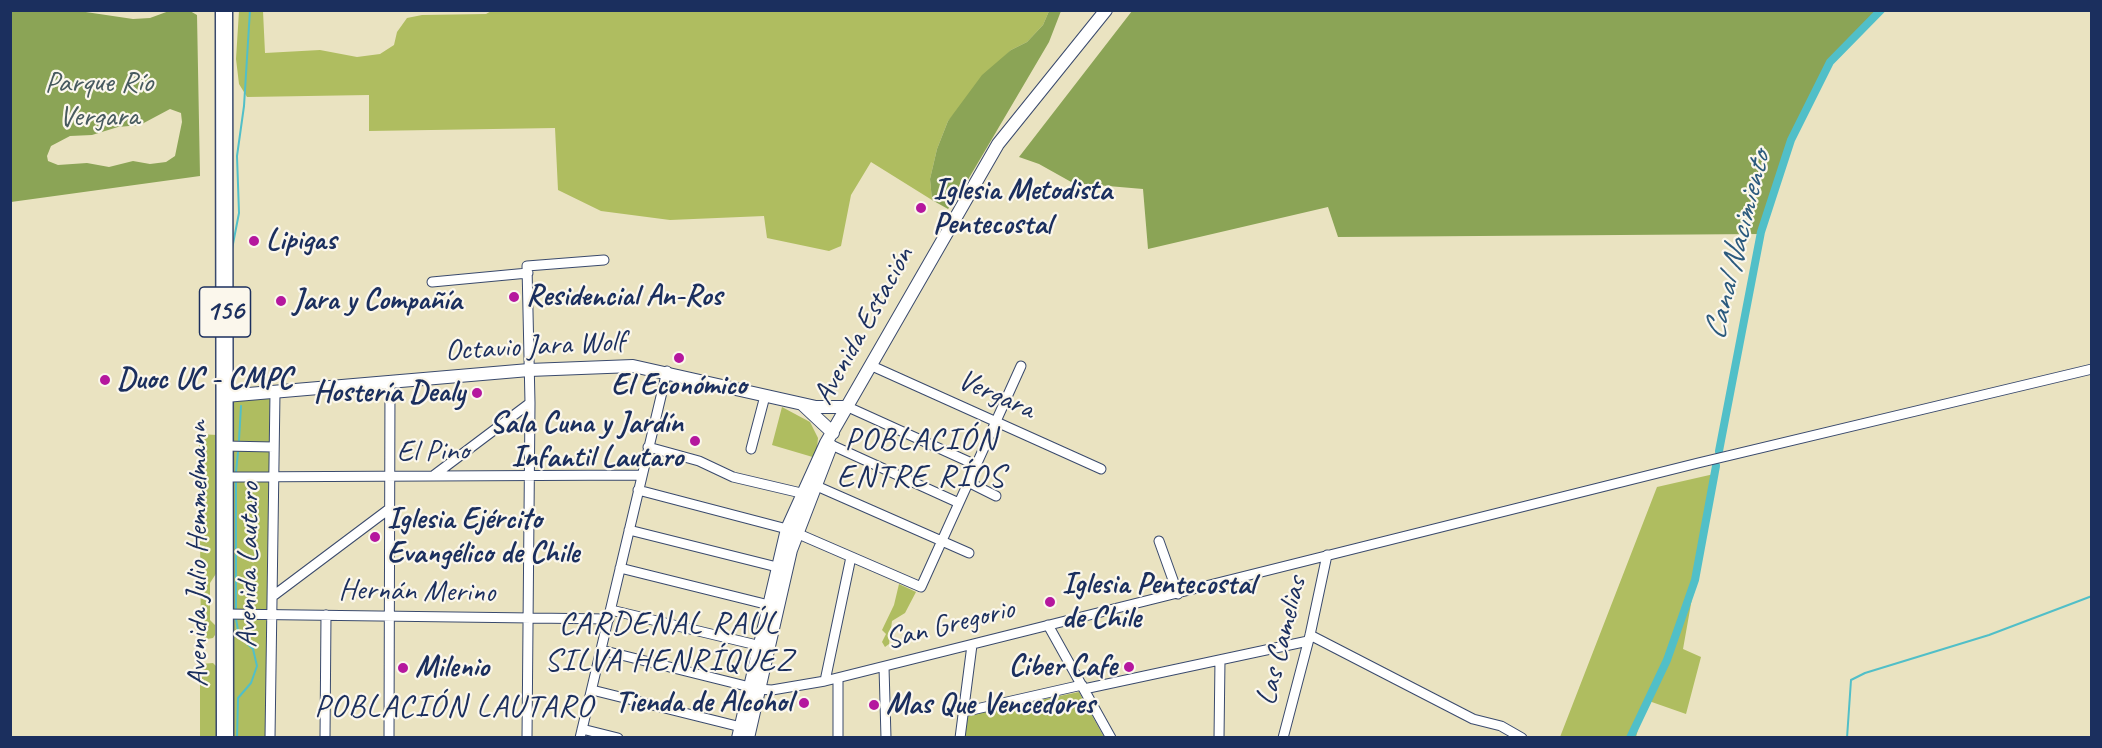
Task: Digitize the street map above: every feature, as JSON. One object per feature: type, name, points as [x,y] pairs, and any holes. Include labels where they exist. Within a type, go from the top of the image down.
[{"type":"highway","name":"Avenida Julio Hemmelmann","points":[[224,10],[225,738]]},
{"type":"main road","name":"Avenida Estación","points":[[763,647],[777,567],[808,487],[830,440],[998,144],[1106,10]]},
{"type":"main road","name":"Octavio Jara Wolf","points":[[225,396],[530,370],[633,366],[667,371],[801,404],[830,440]]},
{"type":"main road","points":[[801,404],[825,408],[848,407]]},
{"type":"main road","name":"Avenida Estación","points":[[742,734],[792,531]]},
{"type":"street","points":[[432,282],[604,260]]},
{"type":"street","points":[[527,269],[530,370],[527,738]]},
{"type":"street","name":"Vergara","points":[[872,366],[1101,469]]},
{"type":"street","points":[[638,490],[792,531],[921,587],[1021,366]]},
{"type":"street","name":"San Gregorio","points":[[601,650],[754,688],[771,690],[825,681],[1327,555],[2091,369]]},
{"type":"street","points":[[618,738],[581,733],[667,371]]},
{"type":"street","points":[[389,738],[390,382]]},
{"type":"street","name":"Avenida Lautaro","points":[[270,738],[275,393]]},
{"type":"street","points":[[751,449],[765,396]]},
{"type":"street","points":[[433,476],[530,403]]},
{"type":"street","points":[[848,407],[976,465]]},
{"type":"street","points":[[830,440],[959,502]]},
{"type":"street","points":[[224,446],[274,447]]},
{"type":"street","points":[[648,447],[699,460],[734,477],[808,487],[969,553]]},
{"type":"street","name":"El Pino","points":[[225,477],[641,476]]},
{"type":"street","points":[[968,482],[996,496]]},
{"type":"street","points":[[273,596],[389,509]]},
{"type":"street","points":[[629,530],[777,567]]},
{"type":"street","points":[[1159,541],[1178,594]]},
{"type":"street","name":"Las Camelias","points":[[1283,738],[1309,638],[1327,555]]},
{"type":"street","points":[[825,681],[851,557]]},
{"type":"street","points":[[620,568],[769,605]]},
{"type":"street","name":"Hernán Merino","points":[[225,614],[528,618],[610,615],[763,647]]},
{"type":"street","points":[[325,738],[326,615]]},
{"type":"street","points":[[1047,625],[1111,738]]},
{"type":"street","points":[[963,712],[1220,660],[1309,638],[1473,719],[1501,726],[1522,738]]},
{"type":"street","points":[[960,738],[972,645]]},
{"type":"street","points":[[1219,738],[1220,660]]},
{"type":"street","points":[[884,667],[886,738]]},
{"type":"street","points":[[838,678],[838,738]]},
{"type":"street","points":[[592,690],[742,734]]},
{"type":"green space","points":[[493,10],[1049,11],[1043,25],[1027,42],[1011,50],[948,121],[937,149],[930,179],[932,200],[871,162],[851,195],[841,246],[829,251],[767,238],[764,216],[670,220],[601,211],[558,190],[555,128],[369,131],[369,95],[247,97],[239,84],[236,59],[239,11],[263,11],[265,53],[320,50],[357,57],[380,54],[394,45],[397,32],[407,18],[422,15],[486,14]]},
{"type":"green space","name":"Parque Río Vergara","points":[[11,11],[79,11],[133,19],[150,18],[169,11],[190,11],[197,15],[200,176],[11,202]],"holes":[[[170,109],[181,113],[182,122],[175,156],[166,162],[150,164],[133,161],[109,167],[87,163],[58,165],[48,161],[47,156],[51,146],[70,136],[92,135],[118,127],[140,125]]]},
{"type":"green space","points":[[1049,11],[1061,11],[1049,42],[956,200],[948,209],[932,200],[930,179],[937,149],[948,121],[982,75],[1011,50],[1027,42],[1043,25]]},
{"type":"green space","points":[[1132,11],[1881,11],[1830,62],[1791,141],[1761,234],[1338,237],[1328,207],[1148,249],[1143,189],[1073,183],[1039,164],[1019,157]]},
{"type":"green space","points":[[232,399],[270,399],[265,737],[233,737]]},
{"type":"green space","points":[[782,407],[810,422],[818,438],[816,458],[772,445]]},
{"type":"green space","points":[[199,434],[217,435],[219,569],[210,583],[210,620],[215,625],[215,635],[213,638],[201,640]]},
{"type":"green space","points":[[1714,474],[1683,649],[1701,657],[1686,714],[1646,700],[1636,737],[1560,737],[1657,487]]},
{"type":"green space","points":[[899,584],[916,592],[905,613],[892,621],[889,644],[885,647],[882,642],[886,634],[882,630],[894,605]]},
{"type":"green space","points":[[213,663],[220,670],[220,737],[200,738],[200,664]]},
{"type":"green space","points":[[1079,692],[1104,737],[963,738],[968,715]]},
{"type":"waterway","points":[[232,249],[239,213],[237,156],[244,106],[250,10]]},
{"type":"waterway","name":"Canal Nacimiento","points":[[1719,451],[1761,232],[1791,140],[1830,62],[1881,10]]},
{"type":"waterway","points":[[239,440],[241,406]]},
{"type":"waterway","points":[[236,472],[238,452]]},
{"type":"waterway","name":"Canal Nacimiento","points":[[1630,738],[1667,660],[1695,580],[1716,466]]},
{"type":"waterway","points":[[236,482],[236,610]]},
{"type":"waterway","points":[[1847,738],[1851,680],[1865,673],[1989,635],[2092,596]]},
{"type":"waterway","points":[[236,619],[239,636],[253,649],[257,666],[251,683],[238,698],[237,738]]},
{"type":"place","name":"Iglesia Metodista Pentecostal","points":[[921,208]]},
{"type":"place","name":"Lipigas","points":[[254,241]]},
{"type":"place","name":"Residencial An-Ros","points":[[514,297]]},
{"type":"place","name":"Jara y Compañía","points":[[281,301]]},
{"type":"place","name":"El Económico","points":[[679,358]]},
{"type":"place","name":"Duoc UC - CMPC","points":[[105,380]]},
{"type":"place","name":"Hostería Dealy","points":[[477,393]]},
{"type":"place","name":"Sala Cuna y Jardín Infantil Lautaro","points":[[695,441]]},
{"type":"place","name":"Iglesia Ejército Evangélico de Chile","points":[[375,537]]},
{"type":"place","name":"Iglesia Pentecostal de Chile","points":[[1050,602]]},
{"type":"place","name":"Ciber Cafe","points":[[1129,667]]},
{"type":"place","name":"Milenio","points":[[403,668]]},
{"type":"place","name":"Tienda de Alcohol","points":[[804,703]]},
{"type":"place","name":"Mas Que Vencedores","points":[[874,705]]},
{"type":"district","name":"POBLACIÓN ENTRE RÍOS","points":[[921,460]]},
{"type":"district","name":"CARDENAL RAÚL SILVA HENRÍQUEZ","points":[[669,644]]},
{"type":"district","name":"POBLACIÓN LAUTARO","points":[[454,708]]}]
